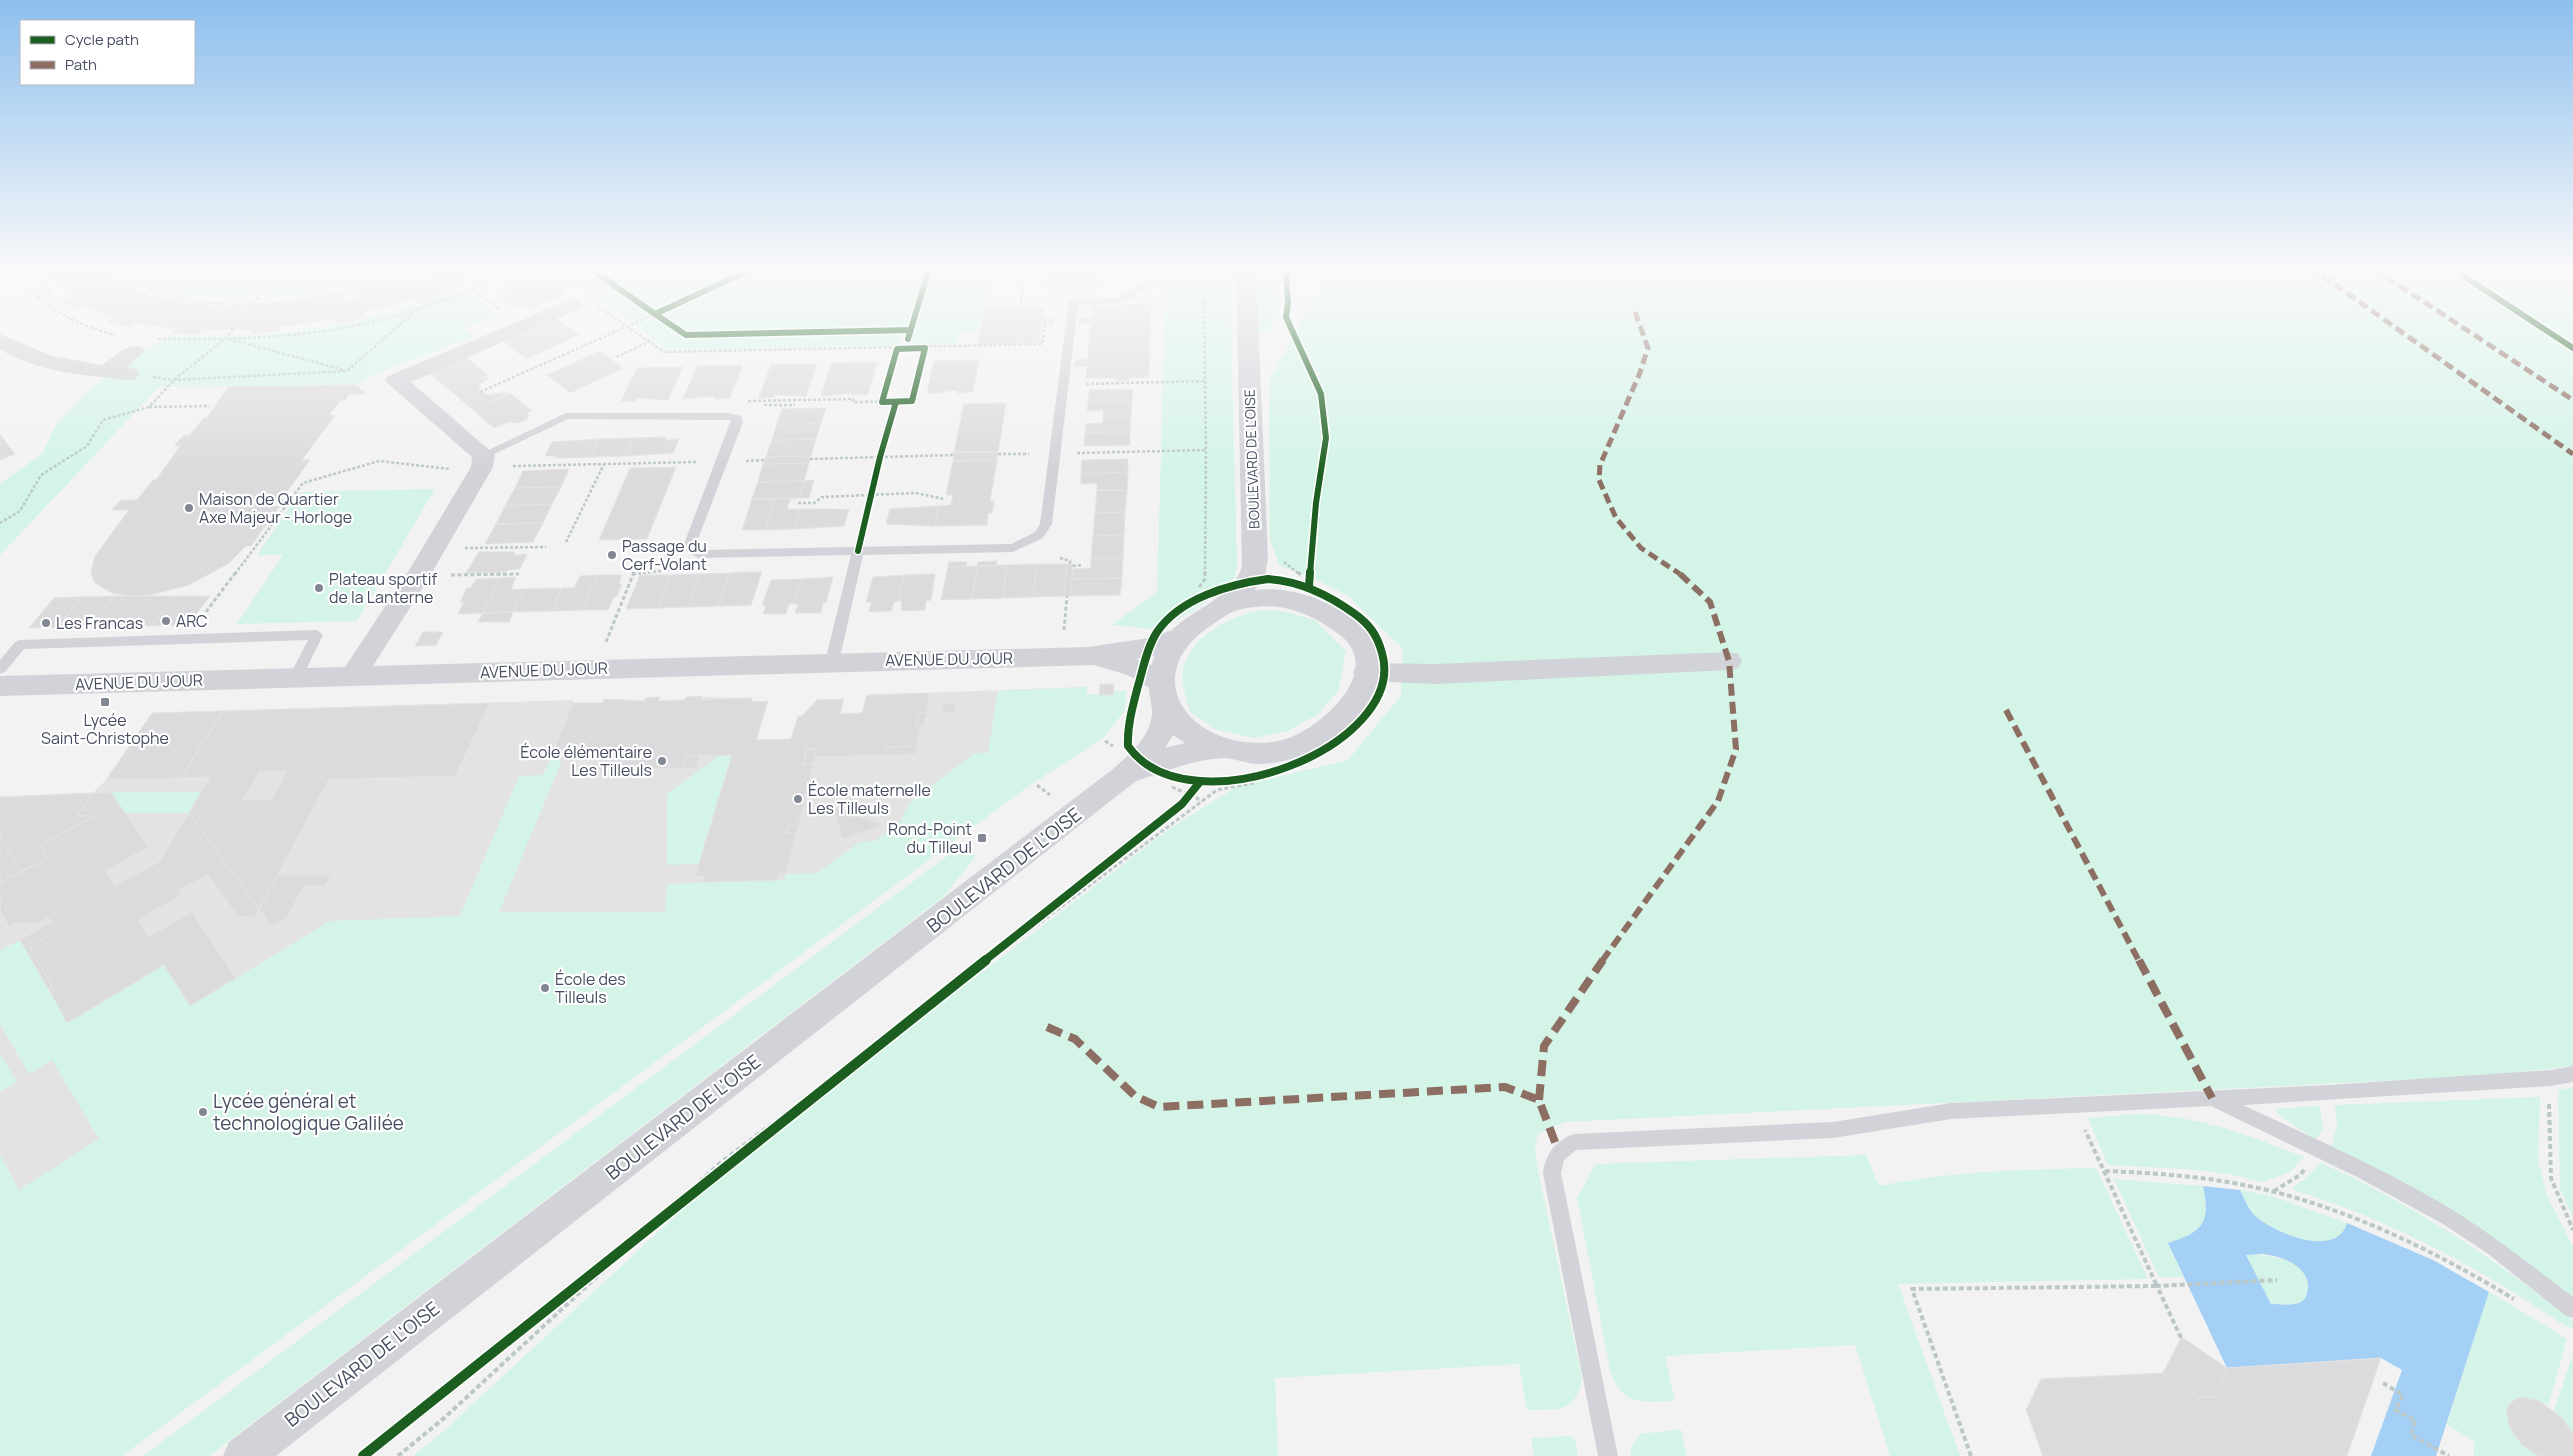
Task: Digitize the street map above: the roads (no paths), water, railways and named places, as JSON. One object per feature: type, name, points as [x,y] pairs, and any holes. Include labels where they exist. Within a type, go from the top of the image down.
[{"type":"main road","name":"BOULEVARD DE L'OISE","points":[[1218,608],[1233,598],[1250,581],[1254,573],[1269,566],[1251,337]]},
{"type":"main road","points":[[1269,566],[1304,586],[1329,615],[1356,636],[1363,645],[1366,672],[1361,693],[1351,709],[1329,729],[1297,746],[1268,753],[1226,749],[1203,742],[1175,722],[1164,695],[1168,655],[1181,636],[1198,620],[1218,608],[1261,598],[1286,598],[1304,586]]},
{"type":"main road","name":"BOULEVARD DE L'OISE","points":[[243,1456],[1123,778],[1162,733],[1164,695]]},
{"type":"main road","name":"BOULEVARD DE L'OISE","points":[[1123,778],[1147,765],[1179,754],[1226,749]]},
{"type":"street","points":[[353,676],[418,576],[483,461],[396,381],[498,337]]},
{"type":"street","points":[[0,340],[16,350],[53,364],[128,374]]},
{"type":"street","points":[[107,372],[135,351]]},
{"type":"street","name":"AVENUE DU JOUR","points":[[0,686],[595,668],[1088,656],[1153,647],[1181,636]]},
{"type":"street","name":"AVENUE DU JOUR","points":[[1088,656],[1120,662],[1148,674],[1164,695]]},
{"type":"street","points":[[1366,672],[1435,674],[1729,661]]},
{"type":"lane","points":[[483,461],[566,416],[728,416],[736,418],[737,422],[690,544],[692,551],[702,554],[1012,548],[1039,535],[1046,524],[1069,337]]},
{"type":"lane","points":[[832,662],[858,551]]},
{"type":"lane","points":[[0,669],[20,645],[317,635],[296,677]]},
{"type":"lane","points":[[1608,1456],[1552,1172],[1553,1162],[1558,1150],[1574,1142],[1833,1130],[1951,1111],[2330,1093],[2551,1078],[2573,1074]]},
{"type":"lane","points":[[2212,1098],[2321,1150],[2449,1218],[2493,1247],[2573,1310]]},
{"type":"water","points":[[2203,1186],[2240,1190],[2250,1209],[2259,1219],[2293,1237],[2307,1240],[2320,1241],[2332,1239],[2341,1234],[2347,1223],[2433,1260],[2489,1292],[2436,1456],[2371,1456],[2402,1370],[2381,1358],[2227,1368],[2168,1243],[2197,1230],[2205,1217]],"holes":[[[2263,1254],[2285,1260],[2299,1268],[2304,1274],[2308,1288],[2307,1294],[2301,1302],[2271,1304],[2246,1255]]]},
{"type":"place","name":"Maison de Quartier Axe Majeur - Horloge","points":[[189,508]]},
{"type":"place","name":"Passage du Cerf-Volant","points":[[612,555]]},
{"type":"place","name":"Plateau sportif de la Lanterne","points":[[319,588]]},
{"type":"place","name":"ARC","points":[[166,621]]},
{"type":"place","name":"Les Francas","points":[[46,623]]},
{"type":"place","name":"Lycée Saint-Christophe","points":[[105,702]]},
{"type":"place","name":"École élémentaire Les Tilleuls","points":[[662,761]]},
{"type":"place","name":"École maternelle Les Tilleuls","points":[[798,799]]},
{"type":"place","name":"Rond-Point du Tilleul","points":[[982,838]]},
{"type":"place","name":"École des Tilleuls","points":[[545,988]]},
{"type":"place","name":"Lycée général et technologique Galilée","points":[[203,1112]]}]
